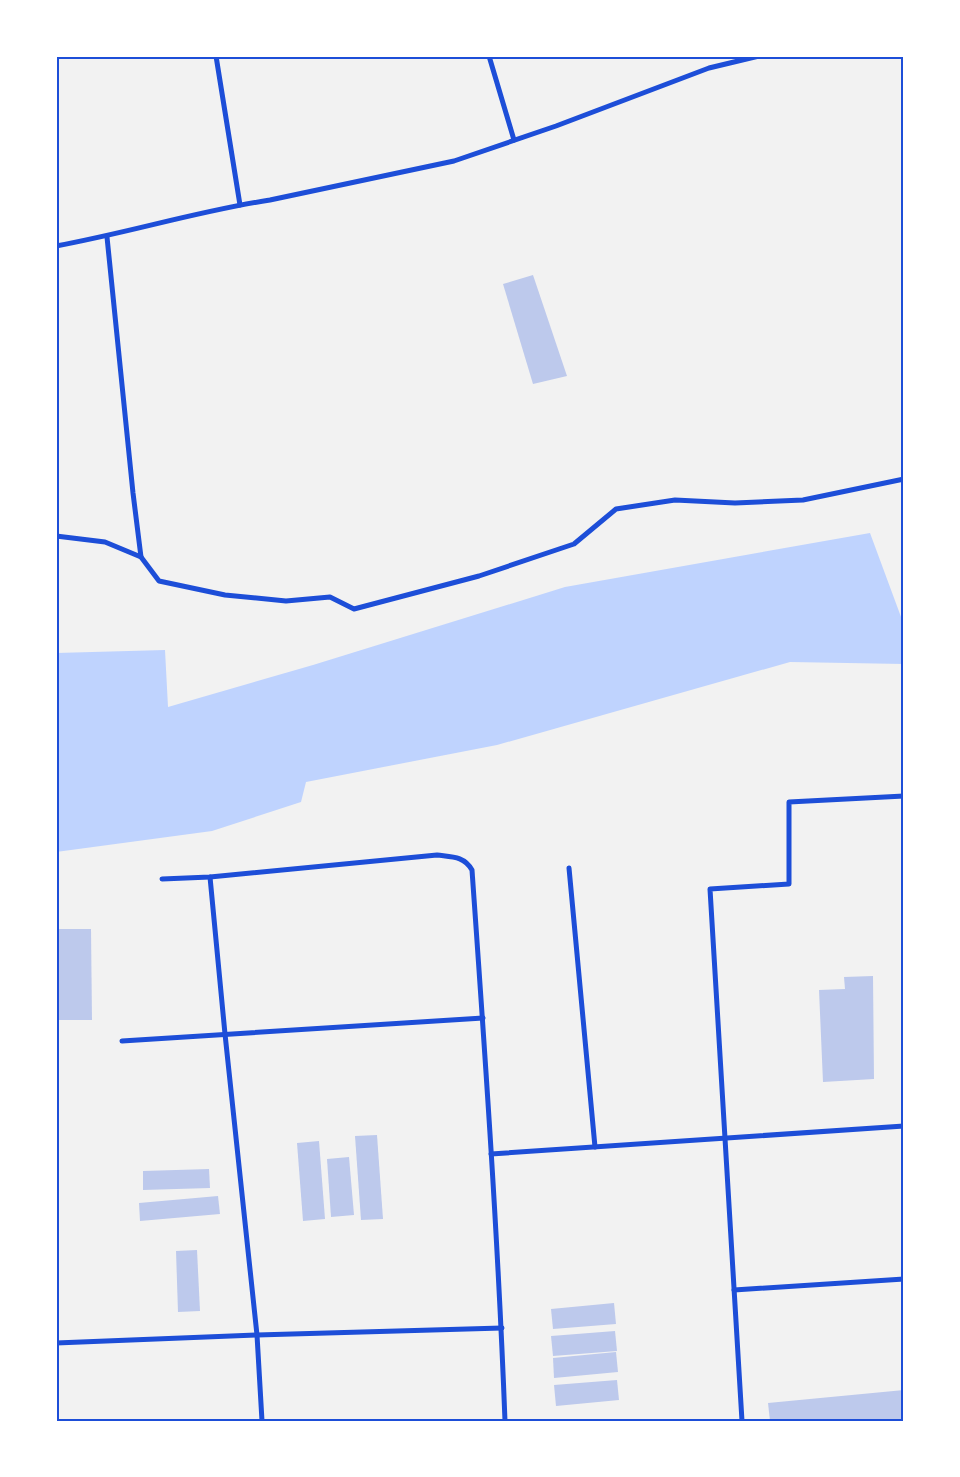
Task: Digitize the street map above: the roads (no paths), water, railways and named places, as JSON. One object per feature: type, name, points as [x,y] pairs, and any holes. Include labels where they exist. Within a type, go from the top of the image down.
[{"type":"street","points":[[216,56],[240,205]]},
{"type":"street","points":[[490,56],[514,140]]},
{"type":"street","points":[[56,246],[107,237],[240,205],[454,161],[709,68],[759,56]]},
{"type":"street","points":[[107,237],[141,557],[159,581],[225,595],[286,601],[330,596],[354,609],[479,576],[574,544],[616,509],[675,500],[735,502],[803,500],[904,479]]},
{"type":"street","points":[[56,536],[104,542],[141,557]]},
{"type":"street","points":[[742,1421],[710,889],[789,884],[789,802],[904,796]]},
{"type":"street","points":[[162,879],[210,877],[437,855],[462,859],[472,870],[502,1328],[505,1421]]},
{"type":"street","points":[[569,868],[595,1147]]},
{"type":"street","points":[[210,877],[257,1335],[262,1421]]},
{"type":"street","points":[[122,1041],[483,1018]]},
{"type":"street","points":[[491,1154],[904,1126]]},
{"type":"street","points":[[734,1290],[904,1279]]},
{"type":"street","points":[[56,1343],[502,1328]]},
{"type":"water","points":[[870,533],[904,625],[904,664],[790,662],[497,745],[306,782],[301,802],[212,831],[56,852],[56,653],[165,650],[168,707],[313,665],[565,587]]}]
